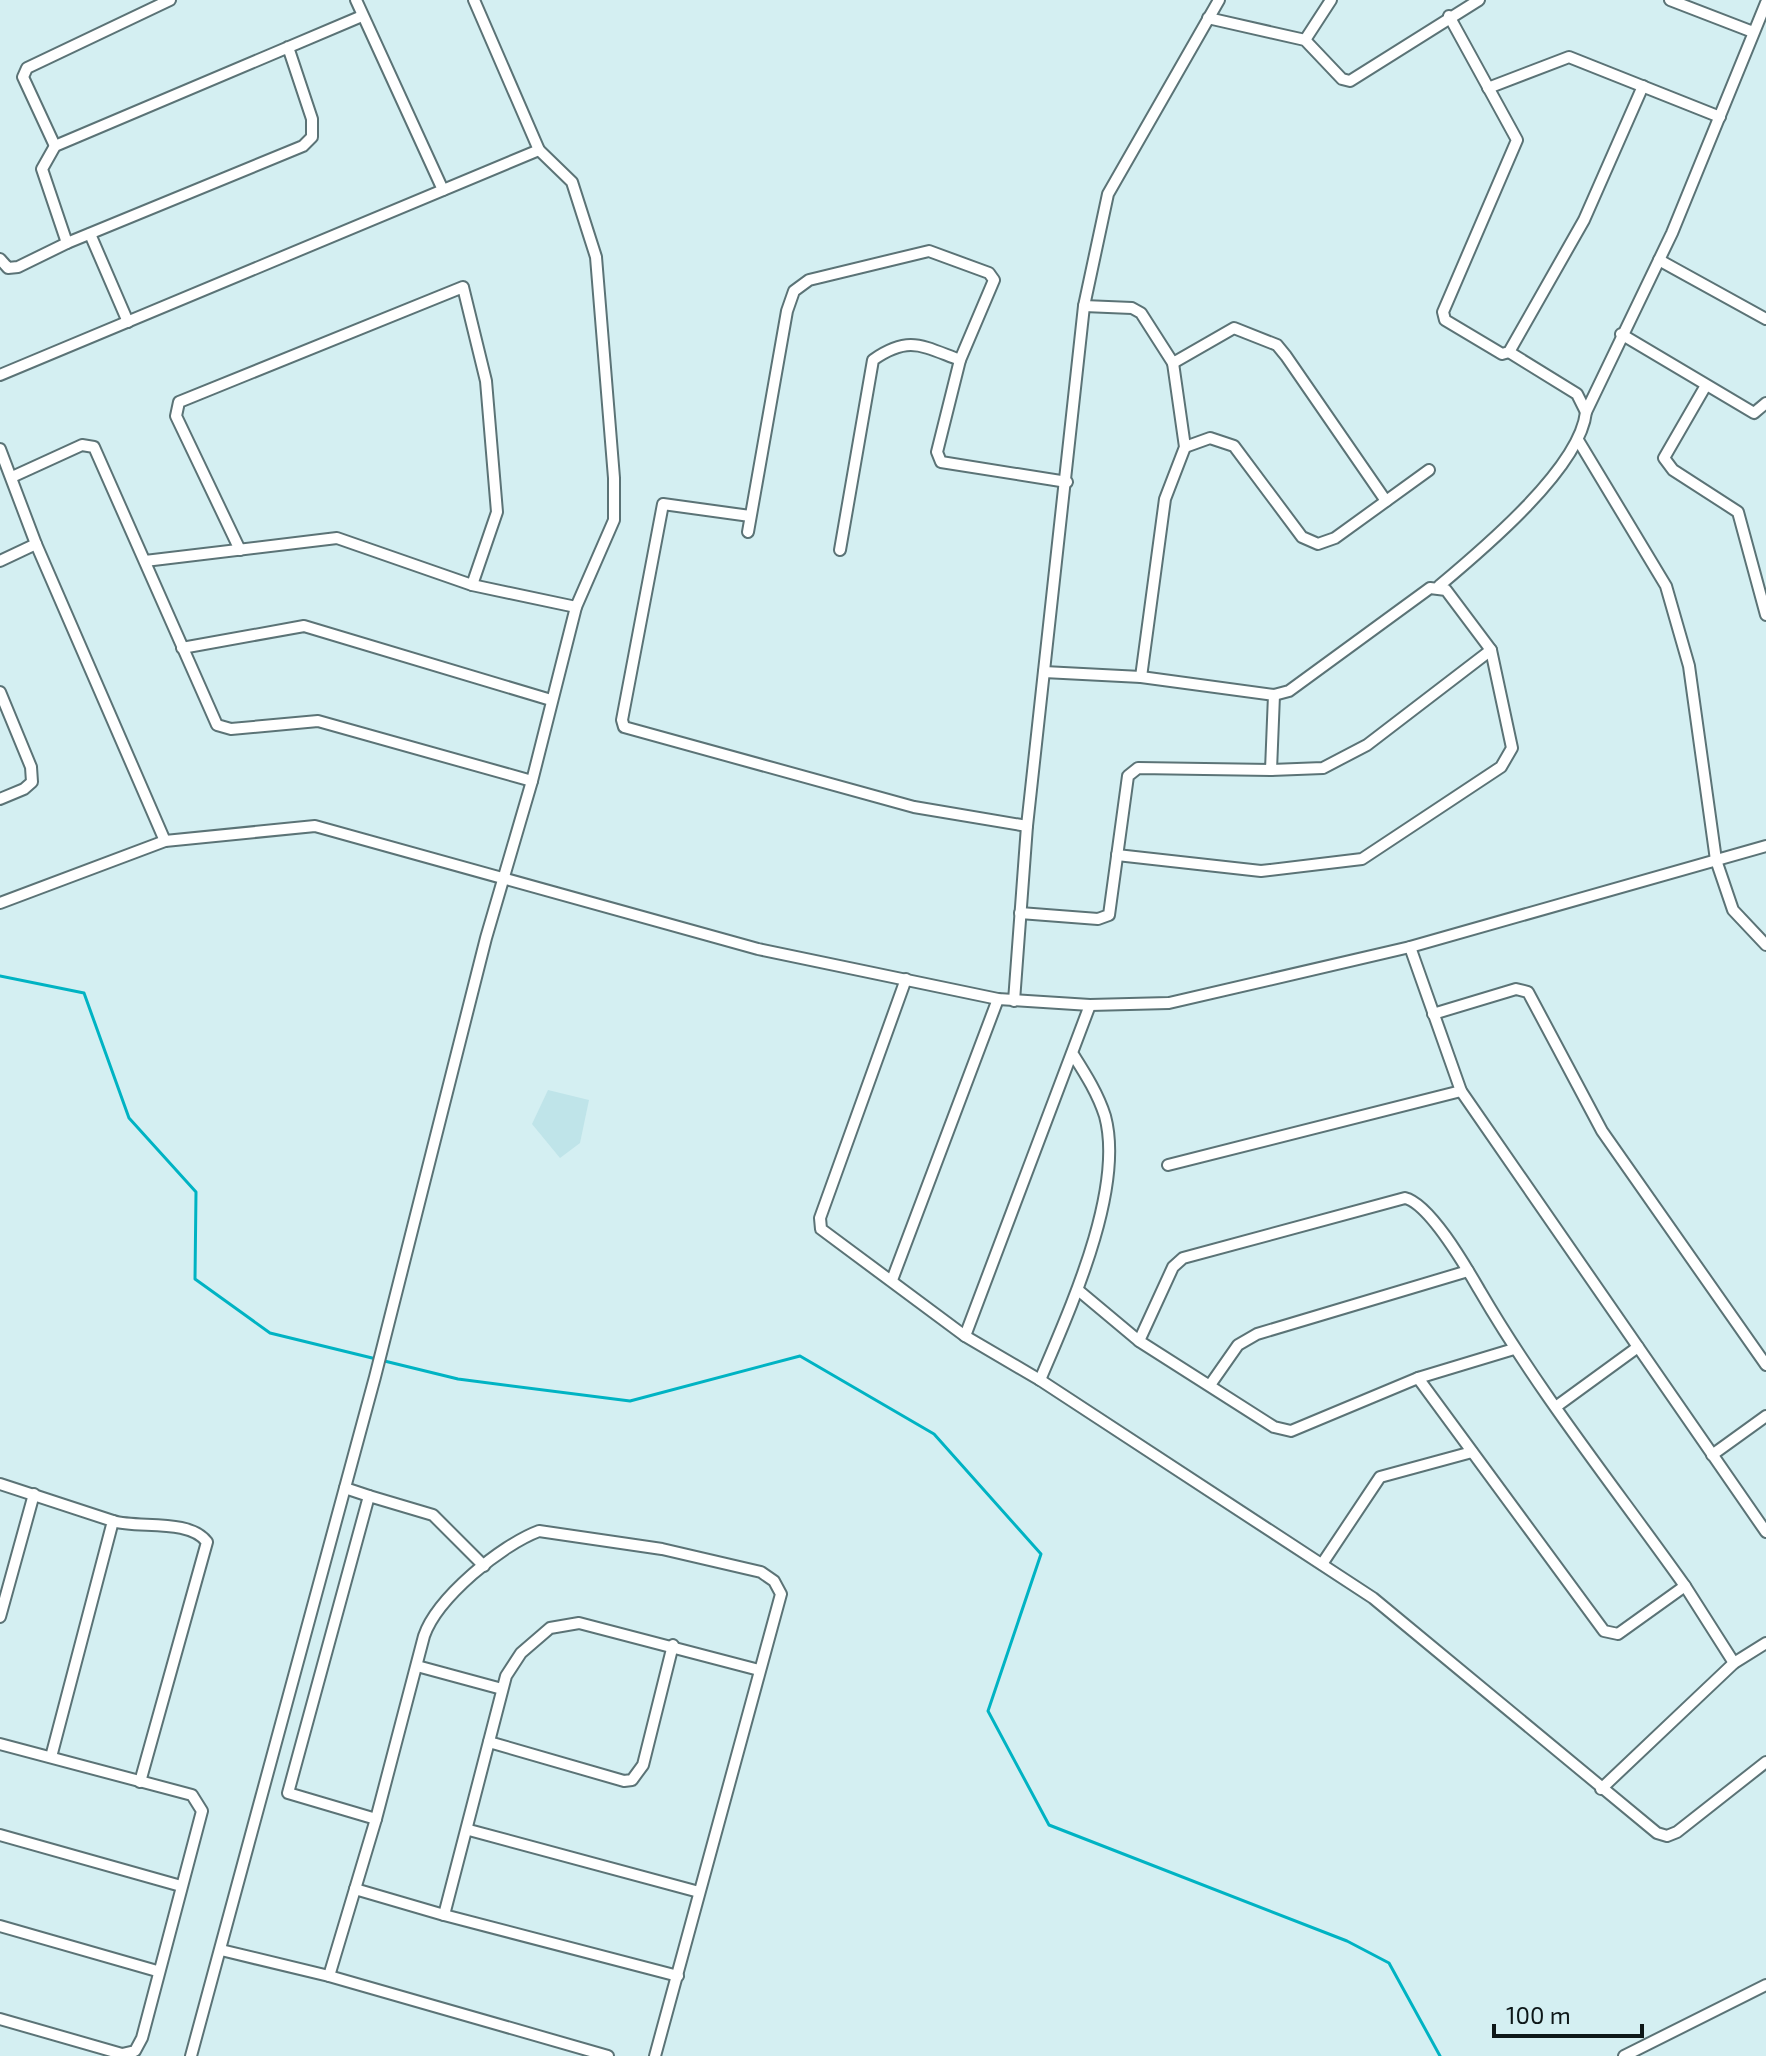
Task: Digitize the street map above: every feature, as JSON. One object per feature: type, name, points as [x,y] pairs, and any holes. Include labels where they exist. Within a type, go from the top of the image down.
[{"type":"street","points":[[55,146],[23,77],[27,68],[170,0]]},
{"type":"street","points":[[356,0],[443,190]]},
{"type":"street","points":[[191,2056],[375,1377],[484,946],[532,781],[576,607],[614,520],[614,478],[596,257],[572,182],[539,150],[474,0]]},
{"type":"street","points":[[1014,1001],[1027,826],[1084,306],[1108,194],[1219,0]]},
{"type":"street","points":[[1305,40],[1331,0]]},
{"type":"street","points":[[1208,18],[1305,40],[1342,79],[1350,81],[1449,16],[1479,0]]},
{"type":"street","points":[[1670,0],[1753,32]]},
{"type":"street","points":[[1044,672],[1141,677],[1274,695],[1289,691],[1430,588],[1439,586],[1493,541],[1578,440],[1586,412],[1659,260],[1766,3]]},
{"type":"street","points":[[67,243],[42,169],[55,146],[362,16]]},
{"type":"street","points":[[1449,16],[1517,140],[1517,147],[1443,312],[1445,320],[1502,354],[1509,352],[1584,220],[1643,86]]},
{"type":"street","points":[[0,259],[8,268],[18,267],[67,243],[303,146],[312,137],[312,119],[288,47]]},
{"type":"street","points":[[1488,88],[1569,57],[1720,117]]},
{"type":"street","points":[[0,375],[539,150]]},
{"type":"street","points":[[90,234],[128,322]]},
{"type":"street","points":[[748,532],[787,311],[794,291],[809,280],[929,251],[989,273],[994,280],[993,289],[960,360],[937,452],[941,462],[1067,482]]},
{"type":"street","points":[[1659,260],[1766,319]]},
{"type":"street","points":[[240,550],[176,416],[179,402],[463,287],[486,381],[497,512],[472,585]]},
{"type":"street","points":[[1084,306],[1132,308],[1141,313],[1173,363],[1185,447],[1165,499],[1141,677]]},
{"type":"street","points":[[1173,363],[1234,328],[1277,345],[1386,501]]},
{"type":"street","points":[[1621,334],[1705,387],[1754,413],[1766,403]]},
{"type":"street","points":[[840,550],[873,360],[892,347],[914,343],[960,360]]},
{"type":"street","points":[[1509,352],[1577,394],[1586,412]]},
{"type":"street","points":[[1705,387],[1664,458],[1673,470],[1738,512],[1766,615]]},
{"type":"street","points":[[1185,447],[1210,438],[1234,446],[1302,537],[1318,544],[1335,538],[1429,470]]},
{"type":"street","points":[[1578,440],[1666,586],[1689,666],[1716,860],[1733,910],[1766,945]]},
{"type":"street","points":[[12,477],[82,445],[94,447],[217,725],[224,729],[318,721],[532,781]]},
{"type":"street","points":[[0,449],[36,544],[165,841]]},
{"type":"street","points":[[750,516],[663,504],[622,720],[624,727],[914,807],[1027,826]]},
{"type":"street","points":[[145,561],[337,538],[472,585],[576,607]]},
{"type":"street","points":[[0,561],[36,544]]},
{"type":"street","points":[[1117,855],[1261,871],[1362,859],[1501,767],[1512,748],[1491,650],[1446,590],[1439,586]]},
{"type":"street","points":[[182,648],[304,626],[551,700]]},
{"type":"street","points":[[1020,913],[1098,919],[1109,915],[1128,776],[1138,768],[1323,768],[1367,745],[1491,650]]},
{"type":"street","points":[[0,692],[31,767],[32,782],[24,789],[0,799]]},
{"type":"street","points":[[1271,770],[1274,695]]},
{"type":"street","points":[[0,903],[165,841],[315,826],[504,881],[758,949],[998,999],[1090,1005],[1169,1003],[1410,947],[1766,846]]},
{"type":"street","points":[[1410,947],[1461,1091],[1766,1532]]},
{"type":"street","points":[[906,979],[820,1218],[821,1229],[965,1336],[1040,1380],[1373,1598],[1657,1833],[1667,1836],[1677,1832],[1766,1762]]},
{"type":"street","points":[[1433,1014],[1516,989],[1528,992],[1602,1131],[1766,1365]]},
{"type":"street","points":[[892,1280],[998,999]]},
{"type":"street","points":[[965,1336],[1074,1056],[1090,1005]]},
{"type":"street","points":[[1040,1380],[1078,1290],[1109,1178],[1105,1118],[1089,1079],[1074,1056]]},
{"type":"street","points":[[1168,1165],[1461,1091]]},
{"type":"street","points":[[1139,1341],[1173,1267],[1183,1258],[1405,1198],[1420,1204],[1468,1271],[1514,1349],[1685,1586],[1734,1663]]},
{"type":"street","points":[[1210,1385],[1238,1345],[1257,1334],[1468,1271]]},
{"type":"street","points":[[1078,1290],[1139,1341],[1274,1427],[1291,1431],[1418,1378],[1514,1349]]},
{"type":"street","points":[[1557,1406],[1638,1347]]},
{"type":"street","points":[[1418,1378],[1604,1631],[1618,1634],[1685,1586]]},
{"type":"street","points":[[1712,1455],[1766,1416]]},
{"type":"street","points":[[1322,1564],[1380,1477],[1472,1452]]},
{"type":"street","points":[[0,1484],[113,1521],[164,1525],[201,1535],[207,1542],[140,1782]]},
{"type":"street","points":[[345,1488],[433,1515],[484,1566]]},
{"type":"street","points":[[0,1617],[34,1494]]},
{"type":"street","points":[[369,1496],[288,1793],[376,1819]]},
{"type":"street","points":[[51,1757],[113,1521]]},
{"type":"street","points":[[329,1976],[376,1819],[429,1619],[484,1566],[524,1536],[554,1531],[662,1549],[761,1572],[774,1581],[781,1594],[655,2056]]},
{"type":"street","points":[[444,1915],[469,1830],[502,1689],[521,1653],[550,1628],[579,1623],[673,1645],[759,1670]]},
{"type":"street","points":[[1601,1789],[1734,1663],[1766,1643]]},
{"type":"street","points":[[489,1742],[624,1781],[632,1780],[638,1776],[643,1765],[673,1645]]},
{"type":"street","points":[[417,1666],[502,1689]]},
{"type":"street","points":[[0,1744],[192,1795],[201,1804],[142,2038],[135,2051],[122,2054],[0,2019]]},
{"type":"street","points":[[469,1830],[699,1892]]},
{"type":"street","points":[[0,1835],[181,1886]]},
{"type":"street","points":[[355,1889],[678,1976]]},
{"type":"street","points":[[0,1926],[157,1971]]},
{"type":"street","points":[[221,1950],[329,1976],[608,2056]]},
{"type":"street","points":[[1624,2056],[1766,1985]]},
{"type":"shaded area","points":[[548,1090],[589,1100],[580,1143],[560,1158],[532,1124]]},
{"type":"waterway","points":[[0,976],[84,993],[129,1118],[196,1192],[195,1279],[270,1333],[458,1379],[630,1401],[800,1356],[934,1434],[1041,1554],[988,1711],[1049,1825],[1347,1941],[1389,1963],[1440,2056]]}]
